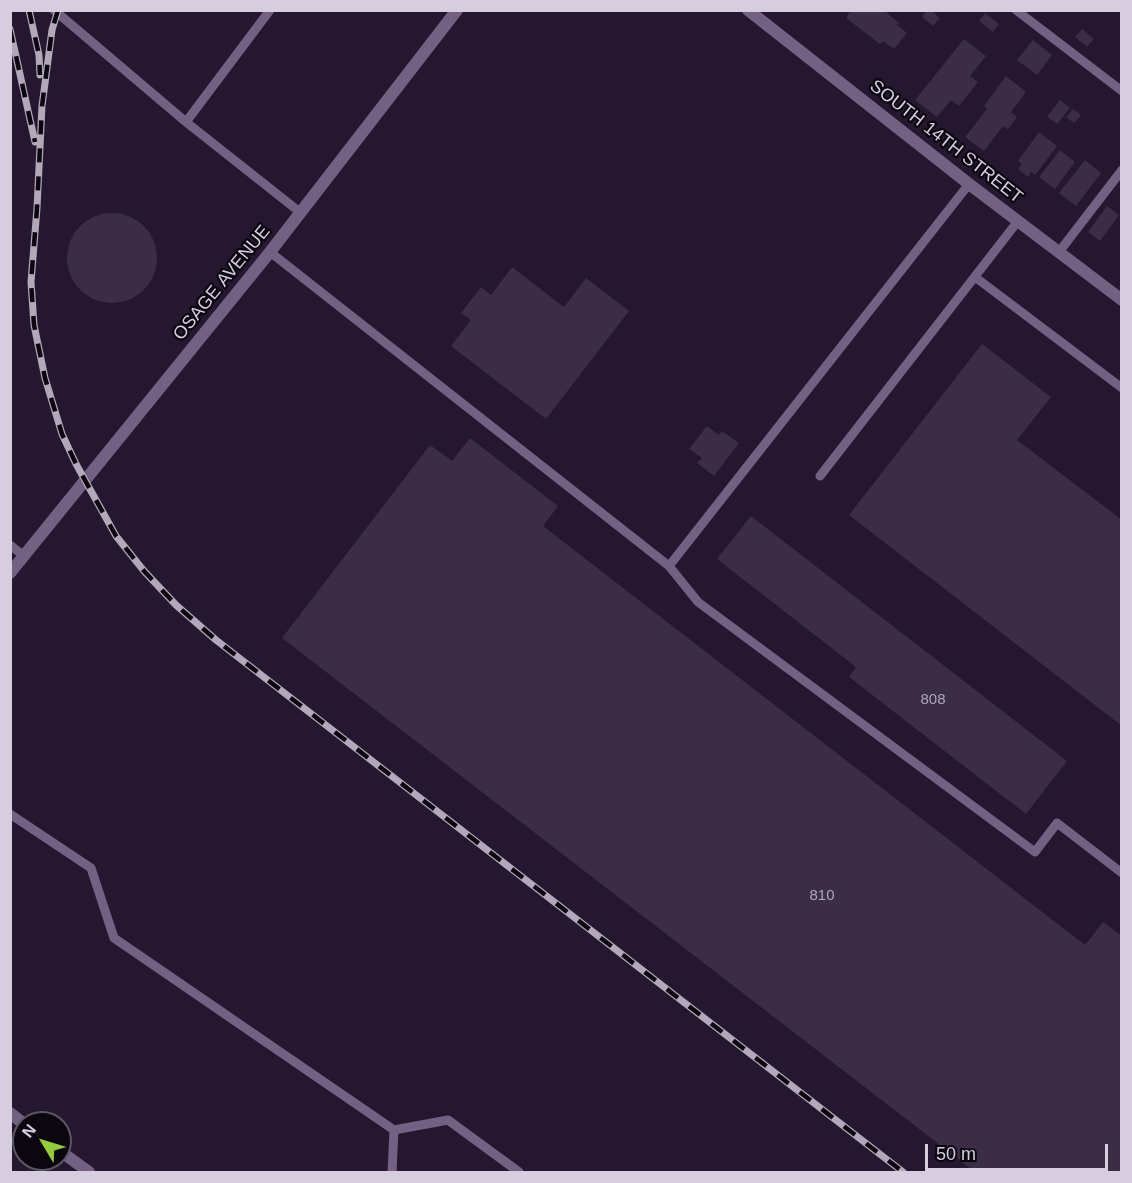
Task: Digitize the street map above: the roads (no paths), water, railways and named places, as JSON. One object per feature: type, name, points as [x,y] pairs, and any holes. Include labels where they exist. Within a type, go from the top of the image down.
[{"type":"street","name":"OSAGE AVENUE","points":[[10,573],[301,213],[457,10]]},
{"type":"street","name":"SOUTH 14TH STREET","points":[[748,10],[969,184],[1122,300]]},
{"type":"street","points":[[72,1160],[89,1173]]},
{"type":"lane","points":[[54,10],[186,122],[301,213]]},
{"type":"lane","points":[[186,122],[270,10]]},
{"type":"lane","points":[[1016,10],[1122,91]]},
{"type":"lane","points":[[1059,252],[1122,170]]},
{"type":"lane","points":[[669,566],[969,184]]},
{"type":"lane","points":[[820,476],[1018,221]]},
{"type":"lane","points":[[270,252],[669,566],[699,602],[1035,852],[1057,823],[1122,873]]},
{"type":"lane","points":[[975,276],[1122,388]]},
{"type":"lane","points":[[10,546],[24,556]]},
{"type":"lane","points":[[10,814],[91,868],[114,938],[394,1130],[448,1120],[519,1173]]},
{"type":"lane","points":[[392,1173],[394,1130]]},
{"type":"railway","points":[[29,10],[39,55],[40,75]]},
{"type":"railway","points":[[58,10],[52,30],[42,106],[31,282],[34,325],[45,378],[62,434],[116,536],[144,571],[176,605],[216,640],[903,1172]]},
{"type":"railway","points":[[10,29],[35,142]]}]
